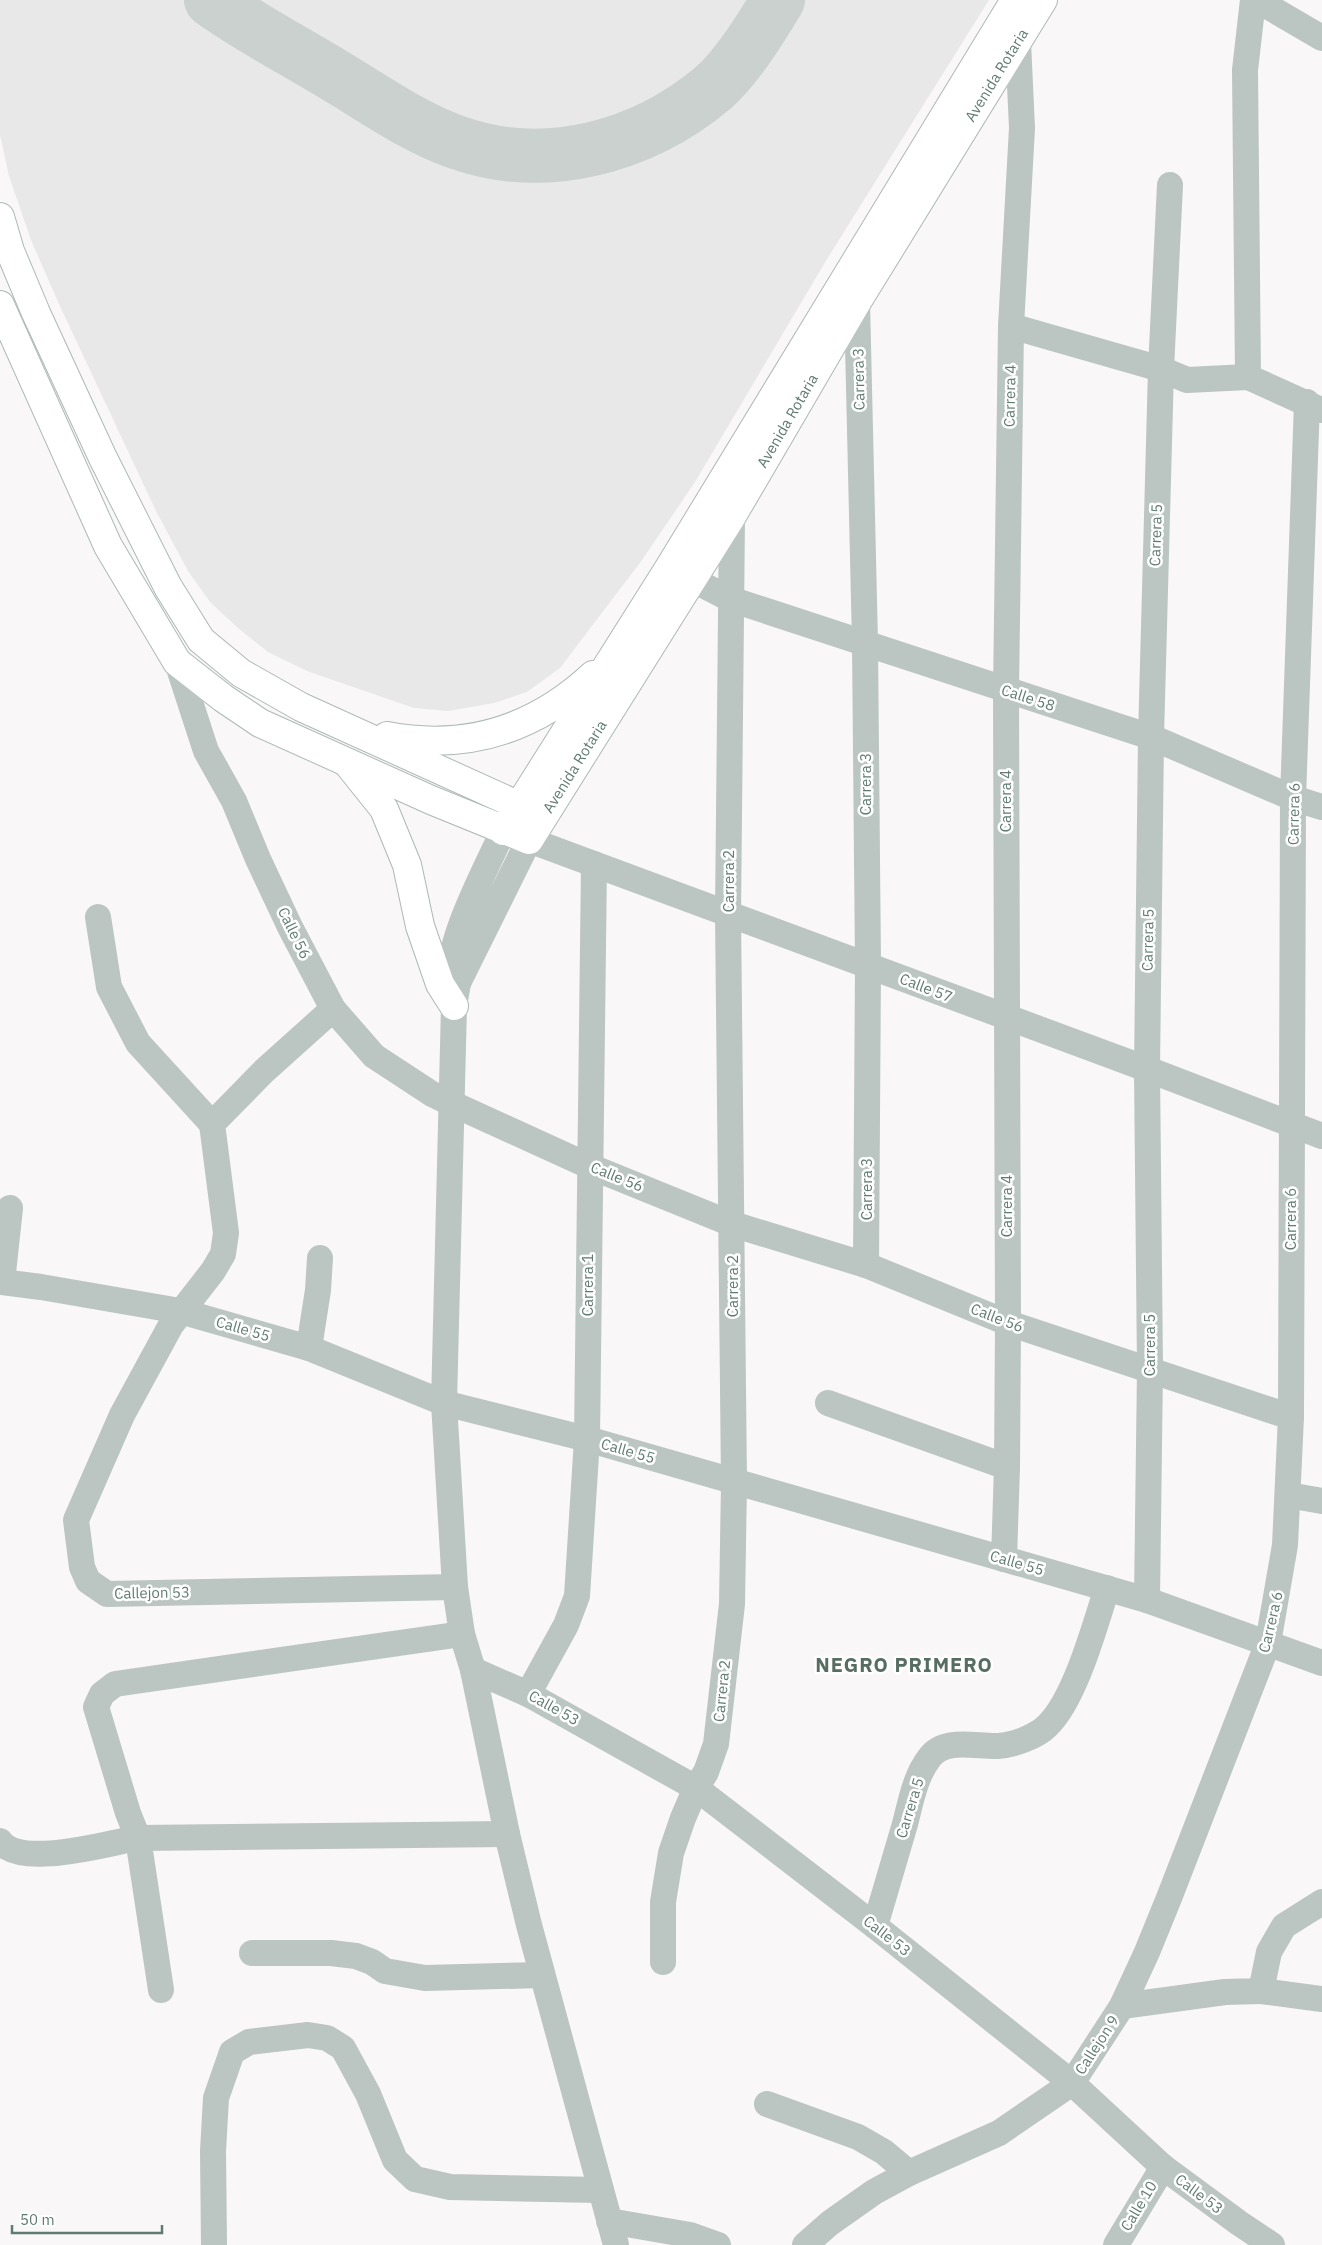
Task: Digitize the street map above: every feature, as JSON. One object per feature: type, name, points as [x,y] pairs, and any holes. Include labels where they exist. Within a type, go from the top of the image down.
[{"type":"main road","name":"Avenida Rotaria","points":[[529,840],[681,574],[1015,0]]},
{"type":"main road","name":"Avenida Rotaria","points":[[503,831],[622,642],[732,516],[857,302],[1044,0]]},
{"type":"main road","points":[[0,217],[10,251],[36,313],[103,458],[168,587],[201,640],[241,673],[302,707],[543,817]]},
{"type":"main road","points":[[0,305],[108,546],[177,662],[223,698],[260,723],[503,831],[529,840]]},
{"type":"main road","points":[[345,727],[409,740],[443,742],[477,738],[507,730],[539,715],[577,690],[622,642]]},
{"type":"main road","points":[[344,759],[384,809],[407,865],[420,926],[440,984],[456,995]]},
{"type":"street","points":[[1248,377],[1245,70],[1253,0]]},
{"type":"street","points":[[1257,0],[1322,38]]},
{"type":"street","name":"Carrera 4","points":[[1004,1559],[1008,1323],[1006,691],[1011,326],[1022,128],[1018,42]]},
{"type":"street","name":"Carrera 5","points":[[1147,1600],[1150,1369],[1147,1069],[1151,737],[1161,368],[1170,185]]},
{"type":"street","name":"Carrera 3","points":[[857,302],[866,643],[868,966],[866,1265]]},
{"type":"street","points":[[1011,326],[1161,368],[1187,380],[1248,377],[1314,406]]},
{"type":"street","name":"Carrera 6","points":[[1122,2006],[1158,1925],[1268,1643],[1285,1545],[1291,1417],[1293,798],[1314,406]]},
{"type":"street","name":"Carrera 2","points":[[663,1962],[663,1902],[671,1853],[696,1788],[706,1772],[716,1744],[732,1604],[734,1483],[728,914],[732,516]]},
{"type":"street","name":"Calle 58","points":[[681,574],[730,599],[1151,737],[1293,798],[1322,808]]},
{"type":"street","name":"Calle 56","points":[[177,662],[206,751],[234,801],[258,859],[286,918],[333,1010],[374,1056],[432,1094],[453,1104],[589,1166],[732,1224],[866,1265],[1008,1323],[1291,1417]]},
{"type":"street","points":[[503,831],[465,916],[453,951],[452,966],[456,995],[444,1402],[455,1587],[462,1634],[474,1670],[507,1834],[542,1976],[612,2233],[690,2235],[718,2245]]},
{"type":"street","points":[[456,995],[529,840]]},
{"type":"street","name":"Calle 57","points":[[529,840],[1147,1069],[1322,1136]]},
{"type":"street","name":"Carrera 1","points":[[528,1694],[563,1632],[577,1596],[587,1439],[594,864]]},
{"type":"street","points":[[98,917],[109,987],[138,1043],[212,1124],[264,1071],[333,1010]]},
{"type":"street","name":"Callejon 53","points":[[212,1124],[226,1233],[223,1254],[213,1271],[180,1311],[122,1415],[76,1520],[82,1567],[88,1581],[107,1594],[455,1587]]},
{"type":"street","name":"Calle 55","points":[[10,1208],[1,1287],[41,1287],[180,1311],[309,1348],[444,1402],[587,1439],[734,1483],[1107,1588],[1147,1600],[1322,1663]]},
{"type":"street","points":[[309,1348],[318,1290],[320,1258]]},
{"type":"street","points":[[828,1403],[1007,1467]]},
{"type":"street","points":[[1288,1495],[1322,1501]]},
{"type":"street","name":"Carrera 5","points":[[875,1926],[918,1778],[930,1755],[944,1747],[960,1744],[999,1746],[1019,1741],[1046,1727],[1060,1710],[1083,1660],[1107,1588]]},
{"type":"street","points":[[161,1990],[138,1838],[128,1813],[96,1707],[102,1694],[115,1684],[462,1634]]},
{"type":"street","name":"Calle 53","points":[[474,1670],[528,1694],[696,1788],[875,1926],[1072,2082],[1163,2167],[1239,2224],[1272,2245]]},
{"type":"street","points":[[0,1841],[4,1846],[26,1854],[47,1855],[138,1838],[507,1834]]},
{"type":"street","points":[[1260,1991],[1269,1952],[1284,1926],[1322,1902]]},
{"type":"street","points":[[252,1953],[331,1953],[356,1956],[372,1962],[384,1971],[425,1978],[542,1976]]},
{"type":"street","name":"Callejon 9","points":[[805,2245],[830,2223],[908,2173],[999,2133],[1072,2082],[1122,2006],[1225,1992],[1260,1991],[1322,1999]]},
{"type":"street","points":[[214,2245],[213,2151],[216,2098],[232,2052],[249,2042],[308,2035],[327,2038],[343,2048],[368,2094],[395,2160],[415,2179],[450,2187],[600,2190]]},
{"type":"street","points":[[767,2104],[858,2137],[884,2152],[908,2173]]},
{"type":"street","name":"Calle 10","points":[[1116,2245],[1163,2167]]},
{"type":"shaded area","points":[[0,0],[989,0],[827,259],[695,482],[642,560],[560,668],[527,692],[494,703],[448,711],[414,708],[307,671],[268,652],[210,602],[188,571],[156,511],[59,304],[31,240],[9,176],[0,135]]},
{"type":"taxiway","points":[[211,0],[394,112],[440,136],[490,151],[524,155],[558,155],[592,149],[656,126],[686,109],[713,88],[731,69],[778,0]]},
{"type":"district","name":"NEGRO PRIMERO","points":[[904,1665]]}]
